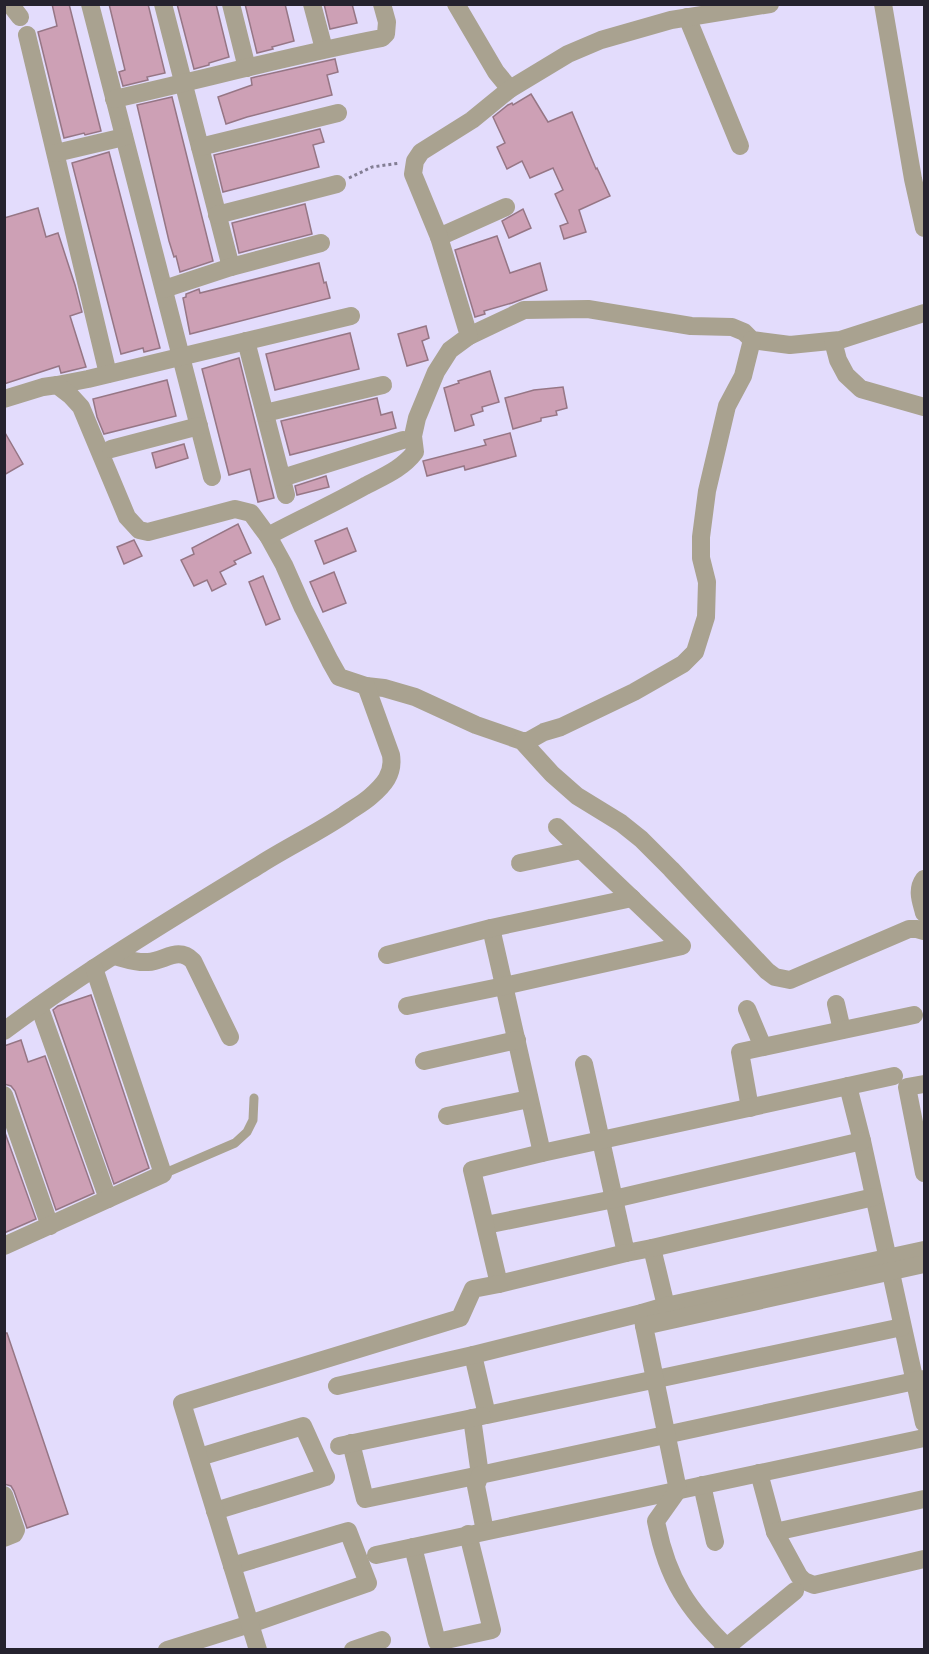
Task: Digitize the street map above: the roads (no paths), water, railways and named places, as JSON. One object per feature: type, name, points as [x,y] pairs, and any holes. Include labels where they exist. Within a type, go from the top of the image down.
[{"type":"street","points":[[90,4],[212,477]]},
{"type":"street","points":[[163,4],[231,267]]},
{"type":"street","points":[[231,4],[247,68]]},
{"type":"street","points":[[312,4],[324,49]]},
{"type":"street","points":[[114,99],[324,49],[382,38],[386,34],[387,22],[382,4]]},
{"type":"street","points":[[456,4],[496,72],[510,89]]},
{"type":"street","points":[[470,336],[439,237],[413,174],[415,161],[421,152],[472,120],[510,89],[568,54],[601,40],[671,20],[770,4]]},
{"type":"street","points":[[883,4],[913,179],[924,228]]},
{"type":"street","points":[[687,17],[740,147]]},
{"type":"street","points":[[27,35],[108,374]]},
{"type":"street","points":[[200,147],[338,112]]},
{"type":"street","points":[[56,153],[124,138]]},
{"type":"street","points":[[218,214],[337,184]]},
{"type":"street","points":[[439,237],[506,207]]},
{"type":"street","points":[[164,289],[231,267],[321,243]]},
{"type":"street","points":[[268,536],[339,501],[407,462],[416,452],[413,436],[417,418],[436,372],[450,350],[470,336],[524,310],[588,309],[691,326],[732,327],[753,339],[790,345],[840,340],[924,313]]},
{"type":"street","points":[[4,399],[43,387],[108,374],[351,316]]},
{"type":"street","points":[[57,385],[81,406],[127,518],[139,530],[148,532],[235,509],[251,513],[268,536],[339,677],[366,686],[384,688],[415,697],[476,725],[528,741],[644,687],[683,664],[695,652],[706,617],[707,582],[701,558],[701,537],[707,491],[727,406],[743,376],[753,339]]},
{"type":"street","points":[[246,341],[284,487],[403,440]]},
{"type":"street","points":[[833,341],[838,360],[846,375],[861,389],[924,407]]},
{"type":"street","points":[[265,413],[383,385]]},
{"type":"street","points":[[111,449],[199,426]]},
{"type":"street","points":[[4,1031],[94,968],[262,863],[322,829],[368,799],[381,787],[390,775],[391,755],[366,686]]},
{"type":"street","points":[[522,741],[552,774],[577,796],[621,823],[641,839],[775,977],[790,980],[909,930],[924,931]]},
{"type":"street","points":[[407,1006],[682,946],[557,826]]},
{"type":"street","points":[[520,864],[581,850]]},
{"type":"street","points":[[924,879],[919,891],[924,913]]},
{"type":"street","points":[[387,955],[490,928],[632,898]]},
{"type":"street","points":[[490,928],[542,1153]]},
{"type":"street","points":[[115,956],[132,961],[149,962],[178,954],[187,955],[193,961],[230,1037]]},
{"type":"street","points":[[4,1246],[163,1174],[94,968]]},
{"type":"street","points":[[836,1004],[842,1030]]},
{"type":"street","points":[[39,1006],[108,1199]]},
{"type":"street","points":[[747,1009],[763,1047]]},
{"type":"street","points":[[750,1108],[740,1052],[914,1015]]},
{"type":"street","points":[[424,1061],[516,1040]]},
{"type":"street","points":[[584,1064],[626,1253]]},
{"type":"street","points":[[498,1284],[472,1170],[894,1076]]},
{"type":"street","points":[[924,1084],[907,1087],[924,1173]]},
{"type":"street","points":[[848,1086],[902,1327],[920,1380],[924,1423]]},
{"type":"street","points":[[4,1095],[50,1226]]},
{"type":"street","points":[[447,1116],[529,1099]]},
{"type":"street","points":[[486,1225],[614,1199],[862,1142]]},
{"type":"street","points":[[258,1650],[182,1403],[460,1318],[473,1289],[874,1197]]},
{"type":"street","points":[[652,1248],[666,1306]]},
{"type":"street","points":[[337,1386],[889,1264],[924,1250]]},
{"type":"street","points":[[643,1320],[666,1306],[889,1264],[924,1264]]},
{"type":"street","points":[[643,1320],[678,1490],[656,1521],[668,1567],[678,1587],[692,1610],[726,1649],[795,1591]]},
{"type":"street","points":[[902,1327],[345,1445],[365,1499],[920,1380]]},
{"type":"street","points":[[413,1547],[437,1642],[492,1630],[477,1532],[476,1486],[480,1475],[479,1417],[473,1355]]},
{"type":"street","points":[[199,1457],[303,1426],[326,1477],[216,1511]]},
{"type":"street","points":[[376,1555],[924,1438]]},
{"type":"street","points":[[759,1473],[775,1532],[804,1581],[814,1585],[924,1559]]},
{"type":"street","points":[[702,1485],[715,1542]]},
{"type":"street","points":[[4,1496],[16,1530],[14,1534],[4,1538]]},
{"type":"street","points":[[775,1532],[924,1499]]},
{"type":"street","points":[[166,1650],[368,1583],[348,1531],[232,1566]]},
{"type":"street","points":[[353,1650],[382,1640]]},
{"type":"lane","points":[[163,1174],[235,1143],[247,1132],[253,1120],[254,1098]]}]
